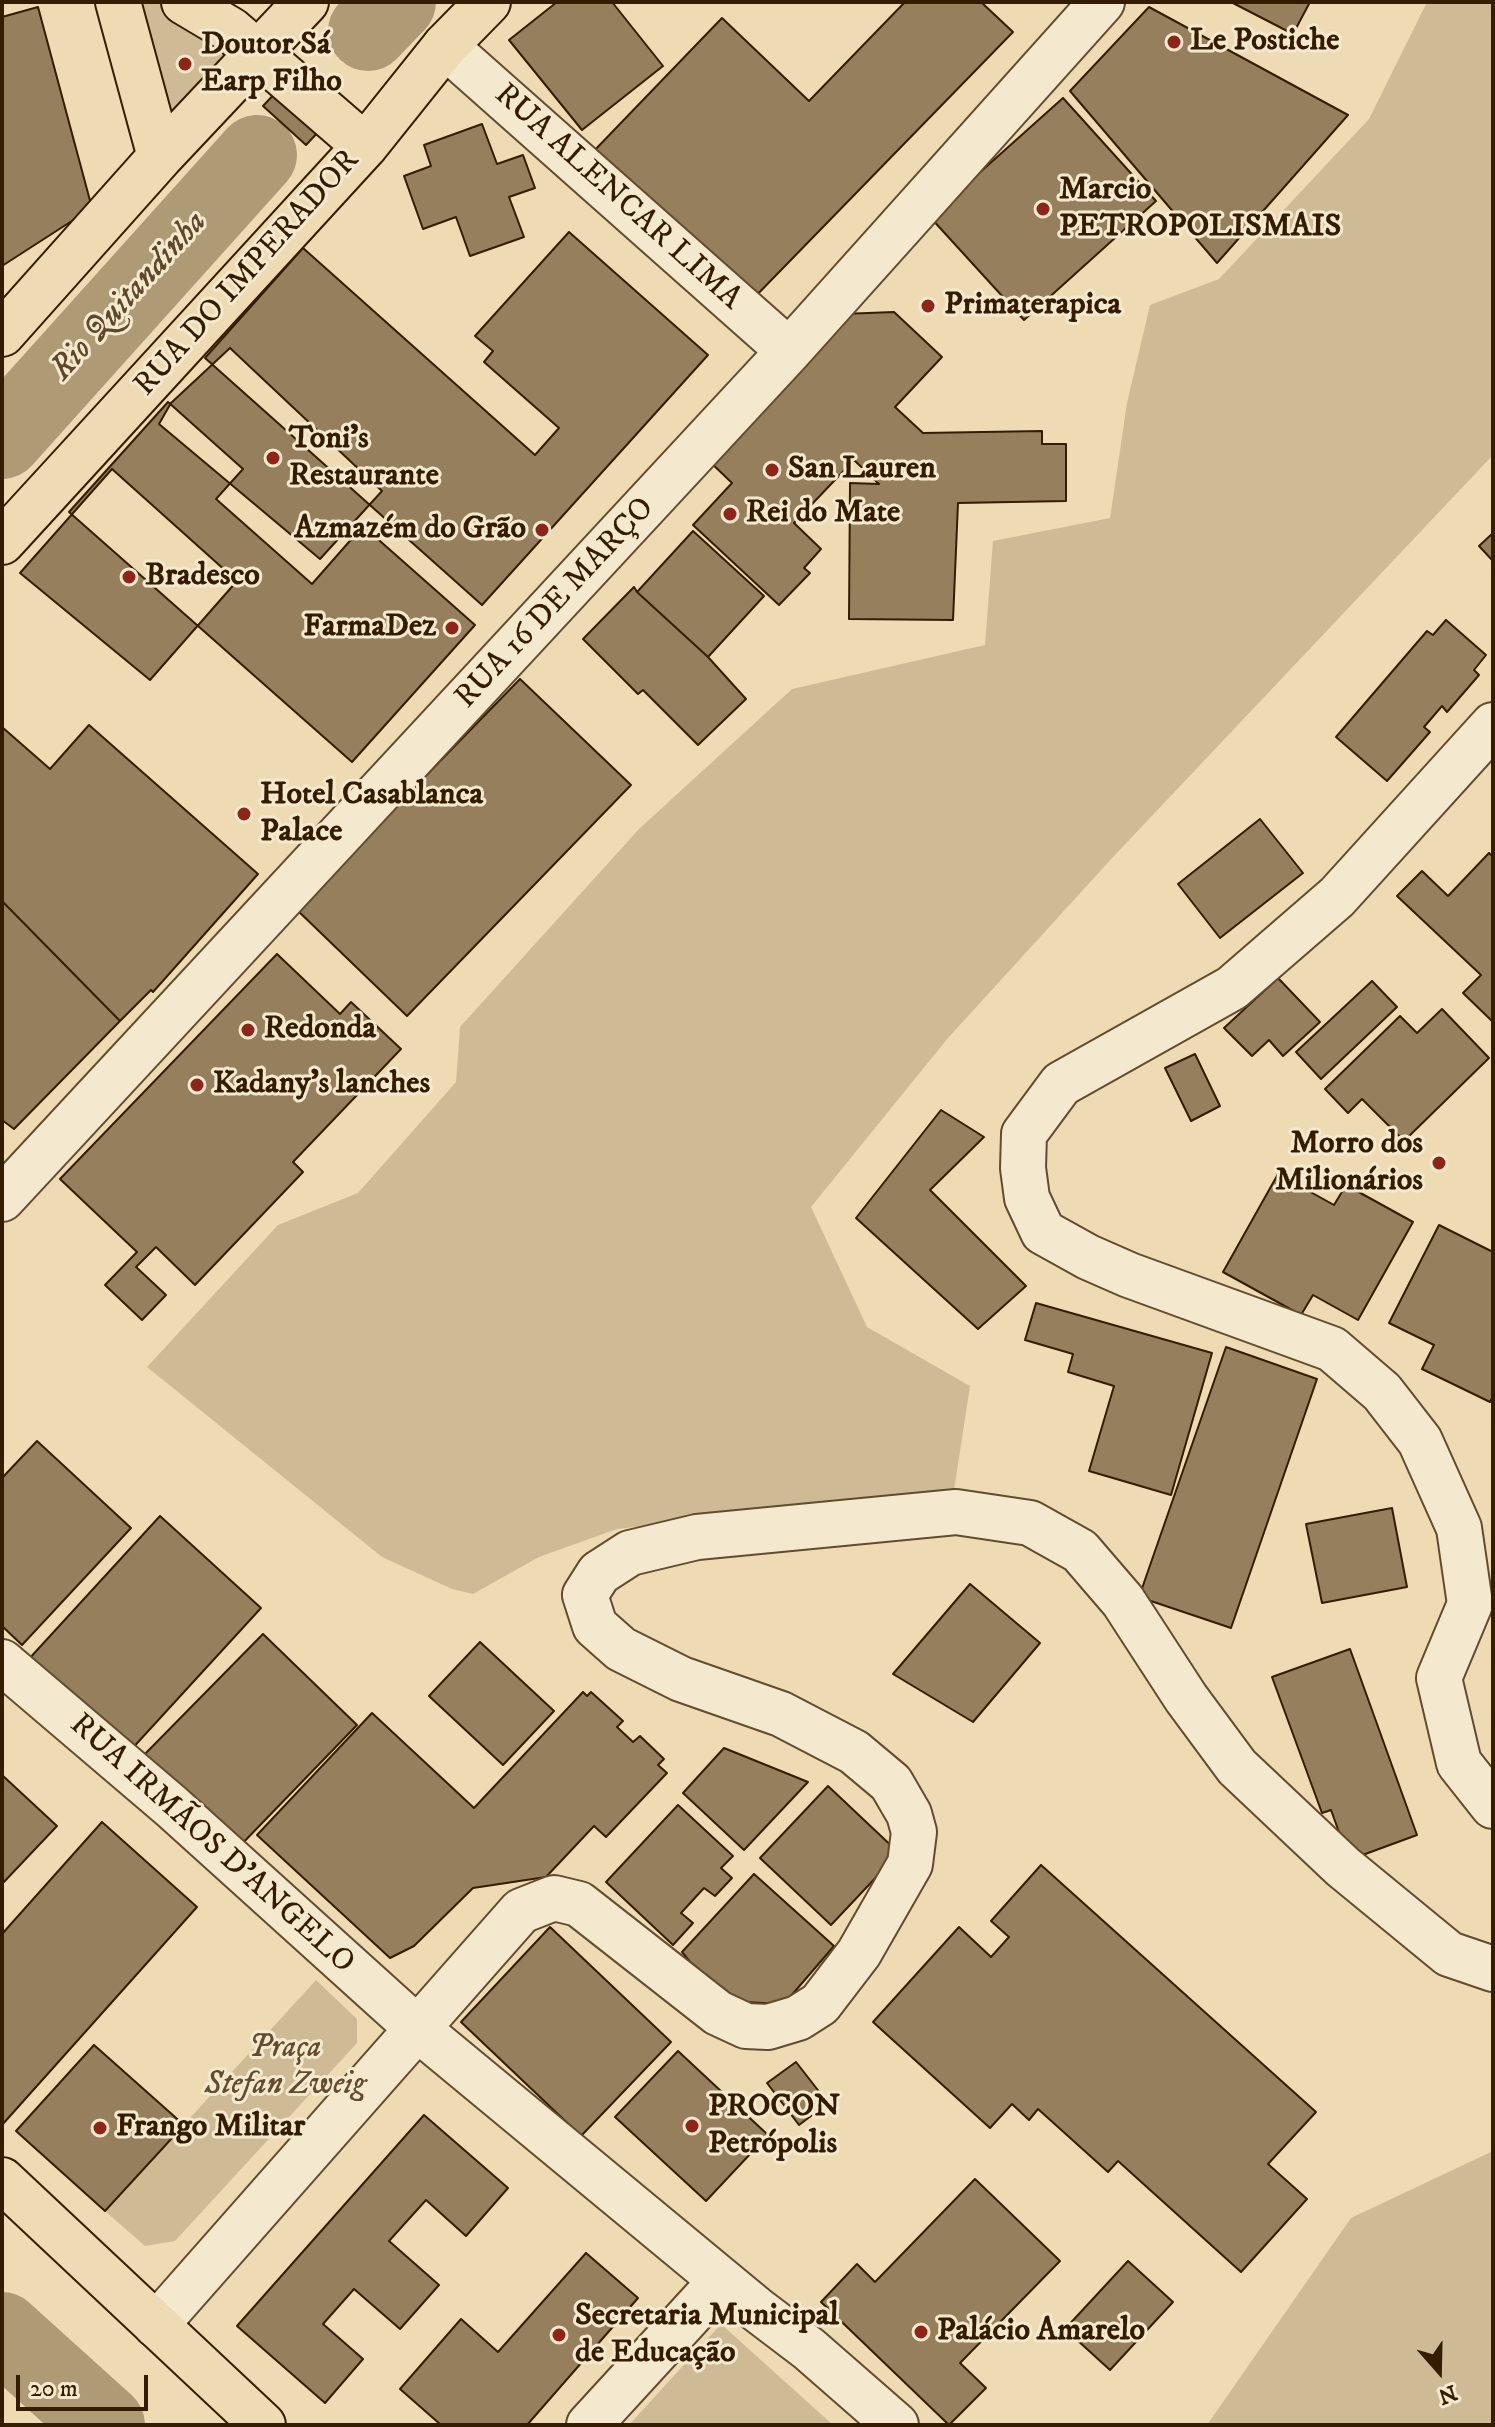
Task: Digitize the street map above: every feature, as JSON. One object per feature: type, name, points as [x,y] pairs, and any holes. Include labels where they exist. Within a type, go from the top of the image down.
[{"type":"main road","points":[[118,2],[160,157]]},
{"type":"main road","points":[[184,2],[231,30],[365,146]]},
{"type":"main road","points":[[2,334],[160,157],[306,2]]},
{"type":"main road","name":"RUA DO IMPERADOR","points":[[2,542],[365,146],[445,46],[488,2]]},
{"type":"main road","points":[[2,2180],[263,2425]]},
{"type":"street","name":"RUA 16 DE MARÇO","points":[[2,1199],[789,351],[1102,2]]},
{"type":"street","name":"RUA ALENCAR LIMA","points":[[445,46],[789,351]]},
{"type":"street","points":[[1493,725],[1337,897],[1232,988],[1061,1084],[1024,1134],[1023,1156],[1027,1198],[1043,1232],[1129,1275],[1332,1349],[1382,1392],[1420,1441],[1459,1528],[1481,1600],[1439,1678],[1459,1763],[1493,1806]]},
{"type":"street","points":[[156,2325],[521,1911],[554,1898],[579,1904],[718,2013],[746,2026],[768,2027],[798,2018],[820,2004],[859,1953],[910,1864],[914,1832],[909,1814],[891,1783],[854,1752],[781,1714],[681,1679],[621,1649],[595,1626],[585,1595],[599,1573],[630,1553],[697,1537],[956,1512],[1030,1523],[1080,1551],[1123,1601],[1186,1698],[1237,1767],[1343,1867],[1449,1954],[1493,1969]]},
{"type":"street","name":"RUA IRMÃOS D'ANGELO","points":[[2,1662],[171,1806],[419,2030],[721,2281],[809,2349],[896,2425]]},
{"type":"street","points":[[589,2425],[721,2281]]},
{"type":"green space","points":[[134,2],[169,2],[232,57],[171,122]]},
{"type":"green space","points":[[1427,2],[1493,2],[1493,455],[1114,856],[948,1038],[811,1207],[867,1327],[970,1386],[954,1490],[617,1529],[539,1557],[473,1594],[452,1589],[382,1557],[147,1367],[278,1225],[358,1193],[456,1082],[460,1027],[639,829],[792,689],[985,645],[993,541],[1110,518],[1127,403],[1150,305],[1219,279],[1369,119]]},
{"type":"green space","name":"Praça Stefan Zweig","points":[[316,1980],[357,2019],[357,2043],[175,2241],[145,2246],[105,2211]]},
{"type":"green space","points":[[1493,2151],[1493,2425],[1207,2425],[1351,2218]]},
{"type":"green space","points":[[721,2324],[833,2425],[629,2425]]},
{"type":"building","points":[[557,2],[612,2],[663,66],[582,130],[509,40]]},
{"type":"building","points":[[905,2],[981,2],[1013,32],[747,305],[591,154],[722,18],[809,101]]},
{"type":"building","points":[[1231,2],[1310,2],[1293,34]]},
{"type":"building","points":[[38,7],[92,208],[2,266],[2,17]]},
{"type":"building","points":[[1149,7],[1348,115],[1217,263],[1070,91]]},
{"type":"building","points":[[278,90],[321,129],[306,145],[263,106]]},
{"type":"building","name":"Marcio PETROPOLISMAIS","points":[[1063,98],[1156,201],[1024,320],[930,217]]},
{"type":"building","points":[[482,124],[497,164],[523,155],[535,188],[509,197],[524,237],[470,256],[456,217],[423,229],[404,176],[431,166],[424,145]]},
{"type":"building","points":[[569,232],[708,355],[482,605],[205,358],[303,248],[535,455],[559,428],[484,362],[493,351],[475,336]]},
{"type":"building","points":[[894,312],[942,357],[895,407],[923,433],[1042,431],[1042,444],[1066,444],[1066,501],[958,503],[953,620],[849,619],[850,483],[879,484],[854,460],[794,523],[821,549],[804,568],[810,573],[779,605],[693,525],[732,483],[706,458],[842,314]]},
{"type":"building","name":"Toni's Restaurante","points":[[230,348],[382,491],[320,559],[159,424],[171,403]]},
{"type":"building","points":[[168,402],[243,469],[216,499],[312,584],[363,526],[475,625],[352,762],[69,512]]},
{"type":"building","name":"Bradesco","points":[[112,469],[237,581],[150,680],[20,573]]},
{"type":"building","points":[[693,531],[764,596],[708,657],[637,592]]},
{"type":"building","points":[[1493,533],[1493,561],[1479,546]]},
{"type":"building","points":[[634,587],[708,657],[746,699],[698,745],[643,690],[638,694],[583,639]]},
{"type":"building","points":[[1446,620],[1486,655],[1474,670],[1479,675],[1447,712],[1442,706],[1424,727],[1430,732],[1387,781],[1336,737],[1427,631],[1433,635]]},
{"type":"building","points":[[520,679],[631,785],[407,1016],[296,909]]},
{"type":"building","points":[[89,725],[258,874],[153,992],[151,990],[120,1021],[2,901],[2,727],[50,769]]},
{"type":"building","points":[[1260,819],[1303,873],[1220,938],[1178,884]]},
{"type":"building","points":[[1489,853],[1493,857],[1493,1022],[1463,993],[1481,975],[1397,896],[1422,871],[1448,896]]},
{"type":"building","points":[[2,901],[120,1021],[14,1129],[2,1120]]},
{"type":"building","points":[[277,954],[340,1014],[351,1002],[401,1049],[293,1162],[303,1172],[195,1285],[156,1247],[136,1267],[166,1295],[142,1320],[105,1285],[137,1252],[60,1179]]},
{"type":"building","points":[[1278,978],[1320,1022],[1283,1056],[1269,1040],[1252,1056],[1224,1028]]},
{"type":"building","points":[[1372,981],[1397,1007],[1321,1079],[1296,1052]]},
{"type":"building","points":[[1442,1009],[1489,1058],[1404,1141],[1362,1099],[1348,1113],[1325,1089],[1400,1016],[1417,1033]]},
{"type":"building","points":[[1195,1054],[1220,1106],[1191,1121],[1165,1068]]},
{"type":"building","points":[[941,1110],[984,1137],[930,1190],[1026,1286],[978,1329],[856,1218]]},
{"type":"building","points":[[1278,1174],[1334,1205],[1346,1185],[1413,1222],[1358,1320],[1313,1295],[1301,1315],[1223,1272]]},
{"type":"building","points":[[1439,1225],[1493,1252],[1493,1396],[1490,1402],[1422,1369],[1434,1345],[1389,1323]]},
{"type":"building","points":[[1036,1303],[1212,1353],[1171,1495],[1089,1471],[1114,1386],[1068,1372],[1073,1354],[1025,1340]]},
{"type":"building","points":[[1226,1347],[1317,1379],[1231,1628],[1139,1597]]},
{"type":"building","points":[[37,1441],[131,1528],[22,1645],[2,1626],[2,1478]]},
{"type":"building","points":[[1392,1508],[1407,1587],[1322,1603],[1306,1524]]},
{"type":"building","points":[[160,1516],[261,1608],[129,1752],[28,1660]]},
{"type":"building","points":[[970,1584],[1040,1643],[973,1722],[893,1674]]},
{"type":"building","points":[[263,1634],[357,1725],[237,1849],[142,1757]]},
{"type":"building","points":[[480,1642],[554,1711],[503,1765],[429,1696]]},
{"type":"building","points":[[1350,1649],[1417,1835],[1349,1860],[1331,1810],[1322,1813],[1272,1677]]},
{"type":"building","points":[[583,1692],[587,1696],[591,1692],[623,1721],[617,1727],[633,1742],[640,1736],[664,1759],[658,1765],[667,1773],[606,1837],[594,1826],[546,1877],[473,1888],[414,1946],[390,1958],[257,1835],[372,1713],[474,1808]]},
{"type":"building","points":[[724,1748],[808,1782],[744,1850],[683,1793]]},
{"type":"building","points":[[2,1775],[57,1826],[2,1884]]},
{"type":"building","points":[[828,1786],[899,1853],[831,1925],[760,1858]]},
{"type":"building","points":[[678,1805],[733,1856],[721,1868],[732,1878],[715,1896],[704,1888],[681,1913],[693,1923],[673,1945],[606,1882]]},
{"type":"building","points":[[102,1822],[197,1907],[2,2125],[2,1934]]},
{"type":"building","points":[[1041,1865],[1316,2112],[1268,2164],[1307,2199],[1241,2272],[1118,2161],[1108,2172],[1038,2109],[1029,2120],[1012,2104],[990,2128],[873,2022],[959,1927],[991,1957],[1009,1937],[991,1921]]},
{"type":"building","points":[[754,1874],[834,1946],[784,2004],[722,2001],[682,1952]]},
{"type":"building","points":[[550,1927],[671,2042],[581,2136],[461,2022]]},
{"type":"building","name":"Frango Militar","points":[[94,2045],[184,2125],[105,2211],[16,2131]]},
{"type":"building","name":"PROCON Petrópolis","points":[[678,2051],[768,2135],[706,2201],[615,2117]]},
{"type":"building","points":[[796,2062],[828,2103],[799,2125],[767,2083]]},
{"type":"building","points":[[424,2115],[508,2188],[466,2236],[426,2200],[389,2241],[439,2285],[400,2329],[354,2289],[323,2324],[363,2359],[325,2403],[237,2326]]},
{"type":"building","name":"Palácio Amarelo","points":[[975,2179],[1060,2261],[960,2363],[986,2388],[949,2425],[821,2302],[857,2264],[875,2282]]},
{"type":"building","name":"Secretaria Municipal de Educação","points":[[586,2253],[638,2298],[527,2425],[441,2425],[400,2389],[461,2319],[498,2352]]},
{"type":"building","points":[[1128,2261],[1173,2302],[1110,2370],[1065,2329]]},
{"type":"waterway","name":"Rio Quitandinha","points":[[368,31],[396,2]]},
{"type":"waterway","name":"Rio Quitandinha","points":[[2,439],[257,155]]},
{"type":"waterway","name":"Rio Quitandinha","points":[[2,2332],[105,2425]]},
{"type":"place","name":"Le Postiche","points":[[1174,42]]},
{"type":"place","name":"Doutor Sá Earp Filho","points":[[185,64]]},
{"type":"place","name":"Marcio PETROPOLISMAIS","points":[[1043,209]]},
{"type":"place","name":"Primaterapica","points":[[928,306]]},
{"type":"place","name":"Toni's Restaurante","points":[[273,458]]},
{"type":"place","name":"San Lauren","points":[[772,470]]},
{"type":"place","name":"Rei do Mate","points":[[730,514]]},
{"type":"place","name":"Azmazém do Grão","points":[[542,530]]},
{"type":"place","name":"Bradesco","points":[[129,577]]},
{"type":"place","name":"FarmaDez","points":[[452,628]]},
{"type":"place","name":"Hotel Casablanca Palace","points":[[244,814]]},
{"type":"place","name":"Redonda","points":[[248,1030]]},
{"type":"place","name":"Kadany's lanches","points":[[197,1085]]},
{"type":"place","name":"Morro dos Milionários","points":[[1439,1163]]},
{"type":"place","name":"PROCON Petrópolis","points":[[692,2126]]},
{"type":"place","name":"Frango Militar","points":[[100,2128]]},
{"type":"place","name":"Palácio Amarelo","points":[[921,2332]]},
{"type":"place","name":"Secretaria Municipal de Educação","points":[[559,2335]]}]
